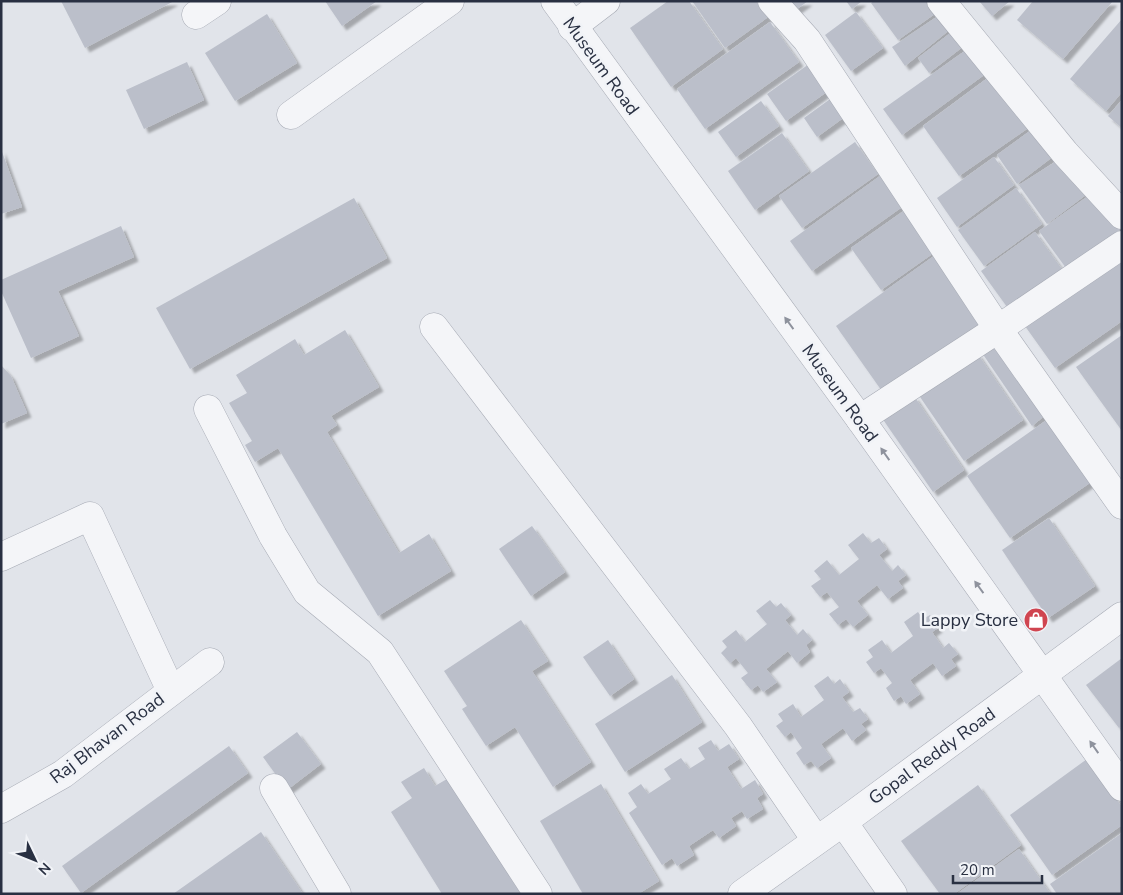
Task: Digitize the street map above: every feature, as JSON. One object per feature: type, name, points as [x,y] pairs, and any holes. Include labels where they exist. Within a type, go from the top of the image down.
[{"type":"street","points":[[291,115],[450,1]]},
{"type":"street","name":"Museum Road","points":[[555,1],[572,27],[860,419],[1122,787]]},
{"type":"street","points":[[572,27],[606,1]]},
{"type":"street","points":[[772,1],[807,40],[998,329],[1122,505]]},
{"type":"street","points":[[941,1],[1065,153],[1122,215]]},
{"type":"street","points":[[860,419],[1122,245]]},
{"type":"street","points":[[434,327],[738,726],[816,840]]},
{"type":"street","points":[[208,409],[272,536],[307,592],[380,652],[538,894]]},
{"type":"street","points":[[1,557],[90,516],[171,691]]},
{"type":"street","name":"Gopal Reddy Road","points":[[742,894],[843,822],[1122,616]]},
{"type":"street","name":"Raj Bhavan Road","points":[[4,801],[63,774],[210,662]]},
{"type":"street","points":[[274,788],[337,894]]},
{"type":"street","points":[[843,822],[892,894]]},
{"type":"building","points":[[61,1],[174,1],[85,48]]},
{"type":"building","points":[[325,1],[377,1],[342,26]]},
{"type":"building","points":[[668,1],[689,1],[723,49],[671,87],[630,28]]},
{"type":"building","points":[[692,1],[756,1],[768,17],[725,48]]},
{"type":"building","points":[[785,1],[808,1],[793,12]]},
{"type":"building","points":[[846,1],[862,1],[852,9]]},
{"type":"building","points":[[874,1],[928,1],[936,13],[898,40],[871,3]]},
{"type":"building","points":[[979,1],[1010,1],[992,16]]},
{"type":"building","points":[[1033,1],[1113,1],[1063,59],[1017,20]]},
{"type":"building","points":[[856,12],[883,48],[851,71],[825,35]]},
{"type":"building","points":[[267,14],[297,63],[235,101],[205,53]]},
{"type":"building","points":[[941,14],[953,27],[905,66],[892,47]]},
{"type":"building","points":[[1122,19],[1122,92],[1106,111],[1070,79]]},
{"type":"building","points":[[770,22],[799,62],[705,129],[677,89]]},
{"type":"building","points":[[953,31],[965,45],[929,73],[918,58]]},
{"type":"building","points":[[969,48],[988,72],[902,135],[883,109]]},
{"type":"building","points":[[187,62],[204,100],[144,129],[126,90]]},
{"type":"building","points":[[809,64],[828,91],[786,121],[767,94]]},
{"type":"building","points":[[989,77],[1031,126],[959,176],[923,126]]},
{"type":"building","points":[[837,94],[850,113],[817,137],[804,118]]},
{"type":"building","points":[[1122,100],[1122,128],[1108,116]]},
{"type":"building","points":[[761,101],[779,126],[736,157],[718,132]]},
{"type":"building","points":[[1034,128],[1055,155],[1017,184],[997,155]]},
{"type":"building","points":[[782,133],[809,171],[755,210],[728,171]]},
{"type":"building","points":[[855,142],[878,174],[802,228],[779,196]]},
{"type":"building","points":[[1,149],[22,207],[1,214]]},
{"type":"building","points":[[994,157],[1014,185],[957,227],[937,198]]},
{"type":"building","points":[[1063,157],[1091,191],[1047,224],[1019,185]]},
{"type":"building","points":[[880,176],[902,207],[812,271],[790,241]]},
{"type":"building","points":[[1016,188],[1042,224],[984,266],[958,230]]},
{"type":"building","points":[[1094,192],[1121,229],[1066,268],[1039,231]]},
{"type":"building","points":[[354,198],[387,258],[190,369],[156,308]]},
{"type":"building","points":[[905,210],[935,252],[881,290],[851,248]]},
{"type":"building","points":[[121,226],[134,257],[58,291],[79,336],[31,358],[1,291],[1,280]]},
{"type":"building","points":[[1035,232],[1064,272],[1010,311],[981,271]]},
{"type":"building","points":[[941,251],[989,319],[884,394],[836,326]]},
{"type":"building","points":[[1114,254],[1122,266],[1122,321],[1055,368],[1020,319]]},
{"type":"building","points":[[345,330],[379,387],[331,416],[337,425],[327,432],[399,553],[429,534],[451,571],[378,616],[278,448],[255,462],[245,445],[252,441],[229,403],[247,393],[236,375],[295,339],[304,355]]},
{"type":"building","points":[[1122,335],[1122,431],[1076,367]]},
{"type":"building","points":[[996,339],[1049,412],[1032,426],[980,350]]},
{"type":"building","points":[[977,353],[1023,420],[964,461],[918,394]]},
{"type":"building","points":[[1,365],[11,376],[27,413],[1,424]]},
{"type":"building","points":[[914,396],[964,470],[933,492],[882,418]]},
{"type":"building","points":[[1051,417],[1094,480],[1010,538],[967,476]]},
{"type":"building","points":[[1049,518],[1095,586],[1048,618],[1002,550]]},
{"type":"building","points":[[532,526],[565,572],[531,596],[499,549]]},
{"type":"building","points":[[863,533],[871,543],[879,538],[887,549],[879,555],[892,571],[898,565],[906,575],[898,581],[903,588],[888,599],[877,585],[857,601],[868,615],[853,627],[846,619],[838,625],[829,614],[839,607],[827,592],[820,597],[811,586],[821,579],[814,571],[827,560],[839,575],[859,559],[848,545]]},
{"type":"building","points":[[770,600],[776,607],[781,603],[791,615],[785,620],[797,635],[803,629],[812,640],[806,645],[810,652],[797,663],[788,651],[766,669],[777,682],[763,692],[758,685],[751,690],[741,678],[748,673],[736,658],[730,663],[721,653],[727,647],[722,641],[736,630],[745,642],[767,624],[756,611]]},
{"type":"building","points":[[918,612],[923,619],[930,615],[938,628],[932,632],[943,648],[949,643],[958,654],[951,659],[956,666],[942,676],[933,663],[910,680],[920,694],[906,704],[901,696],[894,701],[886,688],[892,683],[881,668],[874,673],[866,662],[873,657],[868,650],[882,640],[891,653],[913,636],[904,622]]},
{"type":"building","points":[[521,620],[548,661],[532,671],[591,762],[553,787],[515,727],[486,746],[462,709],[467,706],[444,671]]},
{"type":"building","points":[[608,640],[634,679],[610,696],[583,657]]},
{"type":"building","points":[[1122,658],[1122,726],[1119,728],[1086,685]]},
{"type":"building","points":[[672,675],[702,722],[625,772],[595,724]]},
{"type":"building","points":[[828,676],[834,684],[840,679],[849,692],[842,697],[853,712],[860,708],[868,719],[861,724],[866,730],[852,741],[843,728],[821,744],[831,758],[817,768],[811,761],[804,765],[796,753],[802,748],[791,732],[785,737],[776,726],[783,721],[778,714],[793,704],[801,717],[824,700],[814,686]]},
{"type":"building","points":[[297,732],[321,764],[287,790],[263,757]]},
{"type":"building","points":[[711,740],[718,751],[729,744],[739,759],[727,767],[741,789],[755,780],[763,794],[757,798],[763,809],[747,819],[742,811],[731,818],[736,826],[719,838],[713,830],[689,846],[694,855],[677,866],[672,858],[662,865],[629,813],[637,807],[628,793],[641,784],[648,794],[671,779],[664,769],[681,758],[689,769],[705,759],[698,748]]},
{"type":"building","points":[[229,746],[248,773],[81,893],[62,866]]},
{"type":"building","points":[[1087,759],[1122,807],[1122,825],[1052,875],[1010,815]]},
{"type":"building","points":[[424,768],[435,786],[452,776],[525,894],[442,894],[391,812],[412,798],[401,782]]},
{"type":"building","points":[[601,784],[659,881],[638,894],[583,894],[540,821]]},
{"type":"building","points":[[978,785],[1021,845],[954,894],[940,894],[901,841]]},
{"type":"building","points":[[261,832],[303,894],[173,894]]},
{"type":"building","points":[[1122,833],[1122,894],[1057,894],[1050,884]]},
{"type":"building","points":[[1019,849],[1050,893],[957,894]]},
{"type":"place","name":"Lappy Store","points":[[1036,620]]}]
